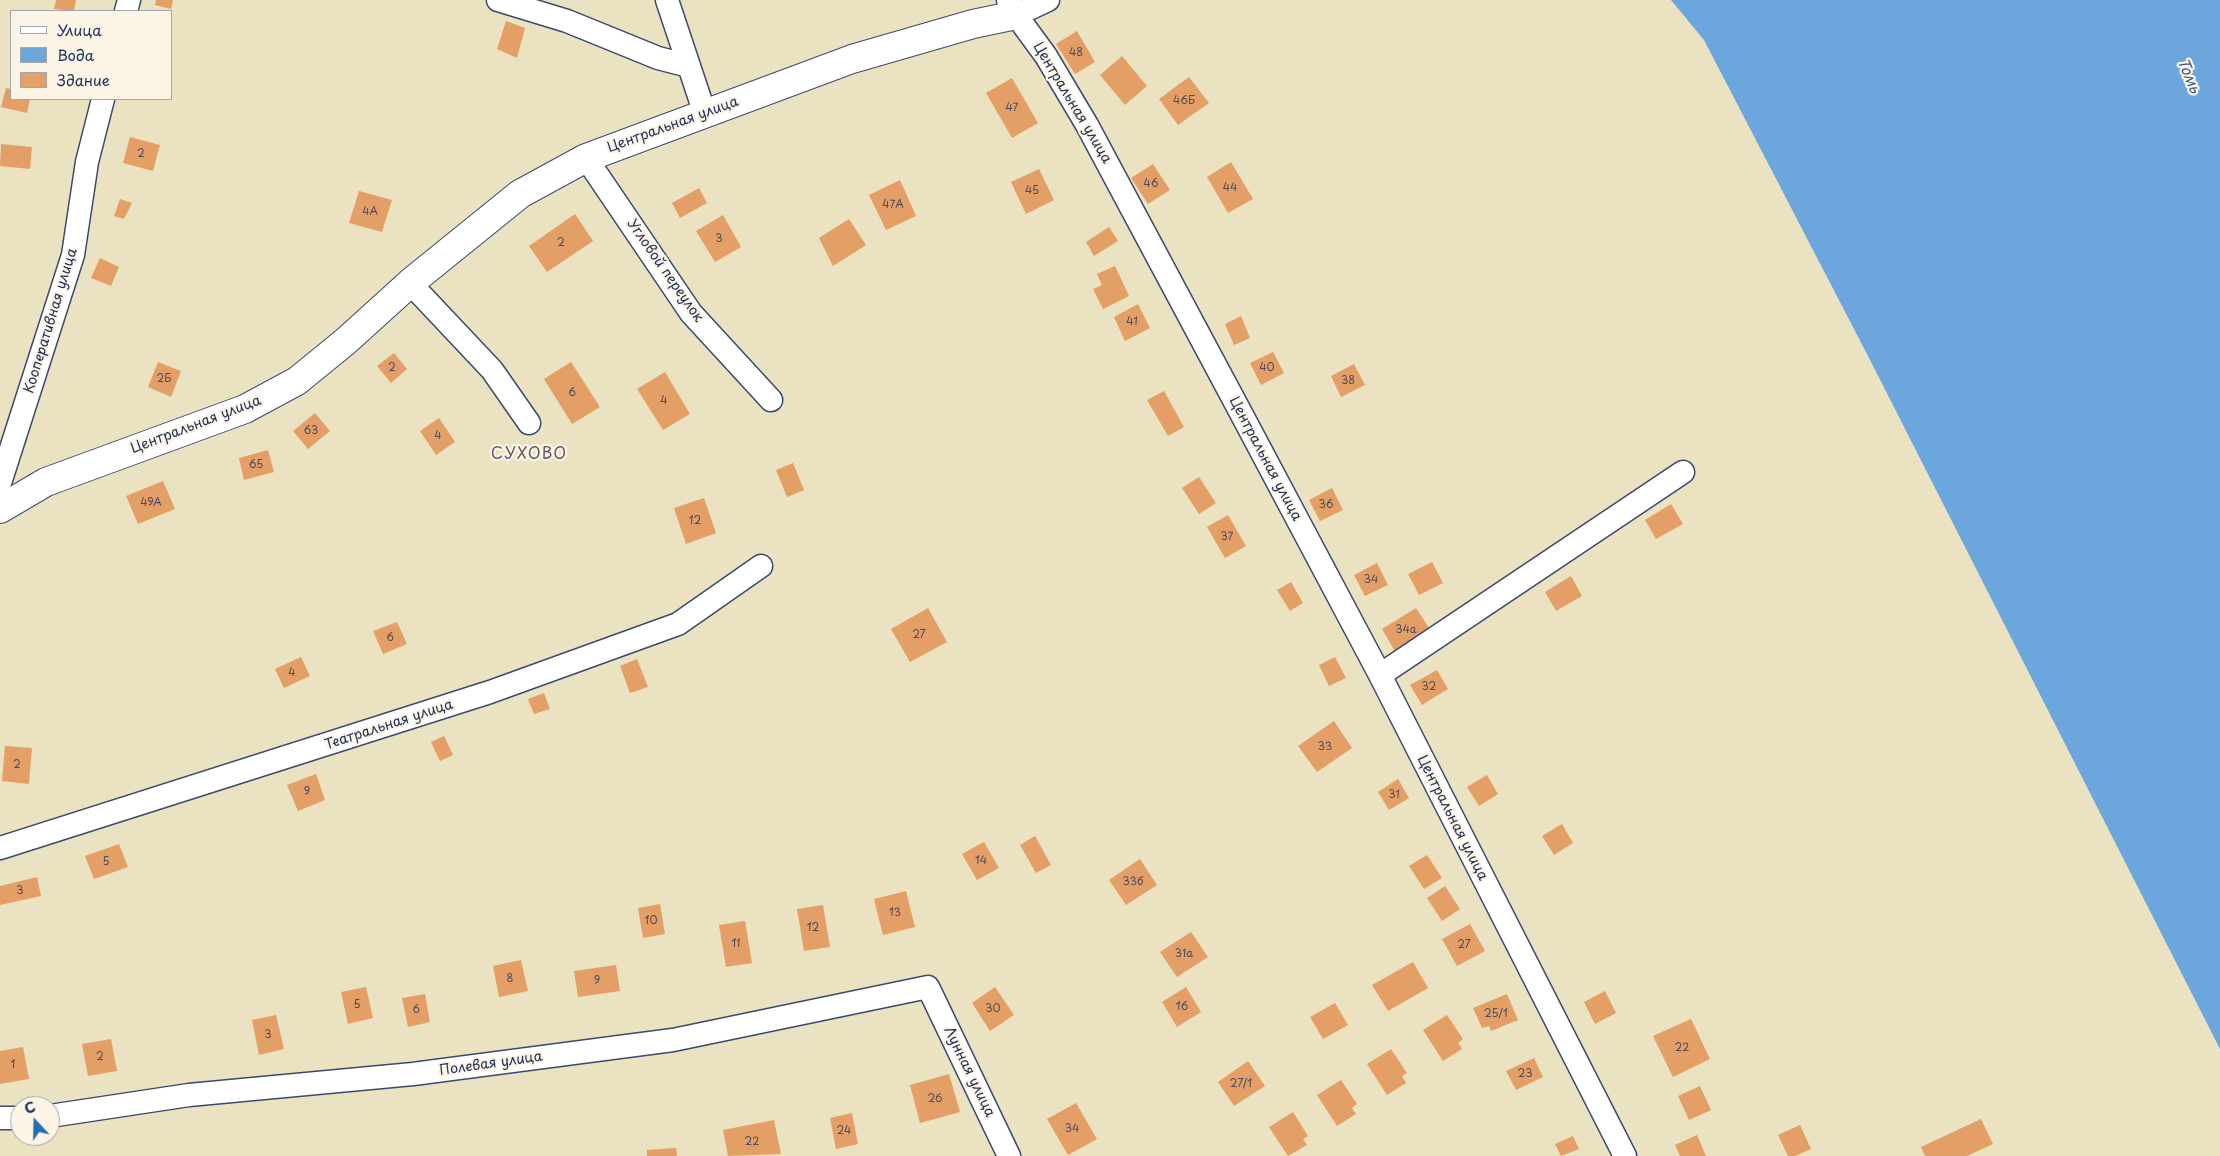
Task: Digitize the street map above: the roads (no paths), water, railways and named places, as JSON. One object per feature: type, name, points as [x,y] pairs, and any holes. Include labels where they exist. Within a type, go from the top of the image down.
[{"type":"street","points":[[498,0],[566,21],[658,58],[689,66]]},
{"type":"street","points":[[667,0],[705,114]]},
{"type":"street","points":[[1012,8],[1048,0]]},
{"type":"street","name":"Центральная улица","points":[[0,509],[46,482],[244,409],[297,381],[346,341],[410,284],[520,194],[586,158],[852,59],[973,24],[1012,8],[1046,56],[1087,125],[1380,675],[1625,1156]]},
{"type":"street","name":"Кооперативная улица","points":[[0,483],[73,255],[87,162],[104,100]]},
{"type":"street","name":"Угловой переулок","points":[[586,158],[691,313],[771,400]]},
{"type":"street","points":[[410,284],[492,370],[528,423]]},
{"type":"street","points":[[1380,675],[1683,472]]},
{"type":"street","name":"Театральная улица","points":[[0,848],[490,692],[669,628],[678,624],[761,566]]},
{"type":"street","name":"Полевая улица","points":[[60,1114],[189,1095],[413,1074],[673,1040],[928,987]]},
{"type":"street","name":"Лунная улица","points":[[928,987],[1009,1156]]},
{"type":"water","name":"Томь","points":[[1671,0],[2220,0],[2220,1049],[1868,356],[1704,40]]},
{"type":"district","name":"СУХОВО","points":[[529,455]]}]
